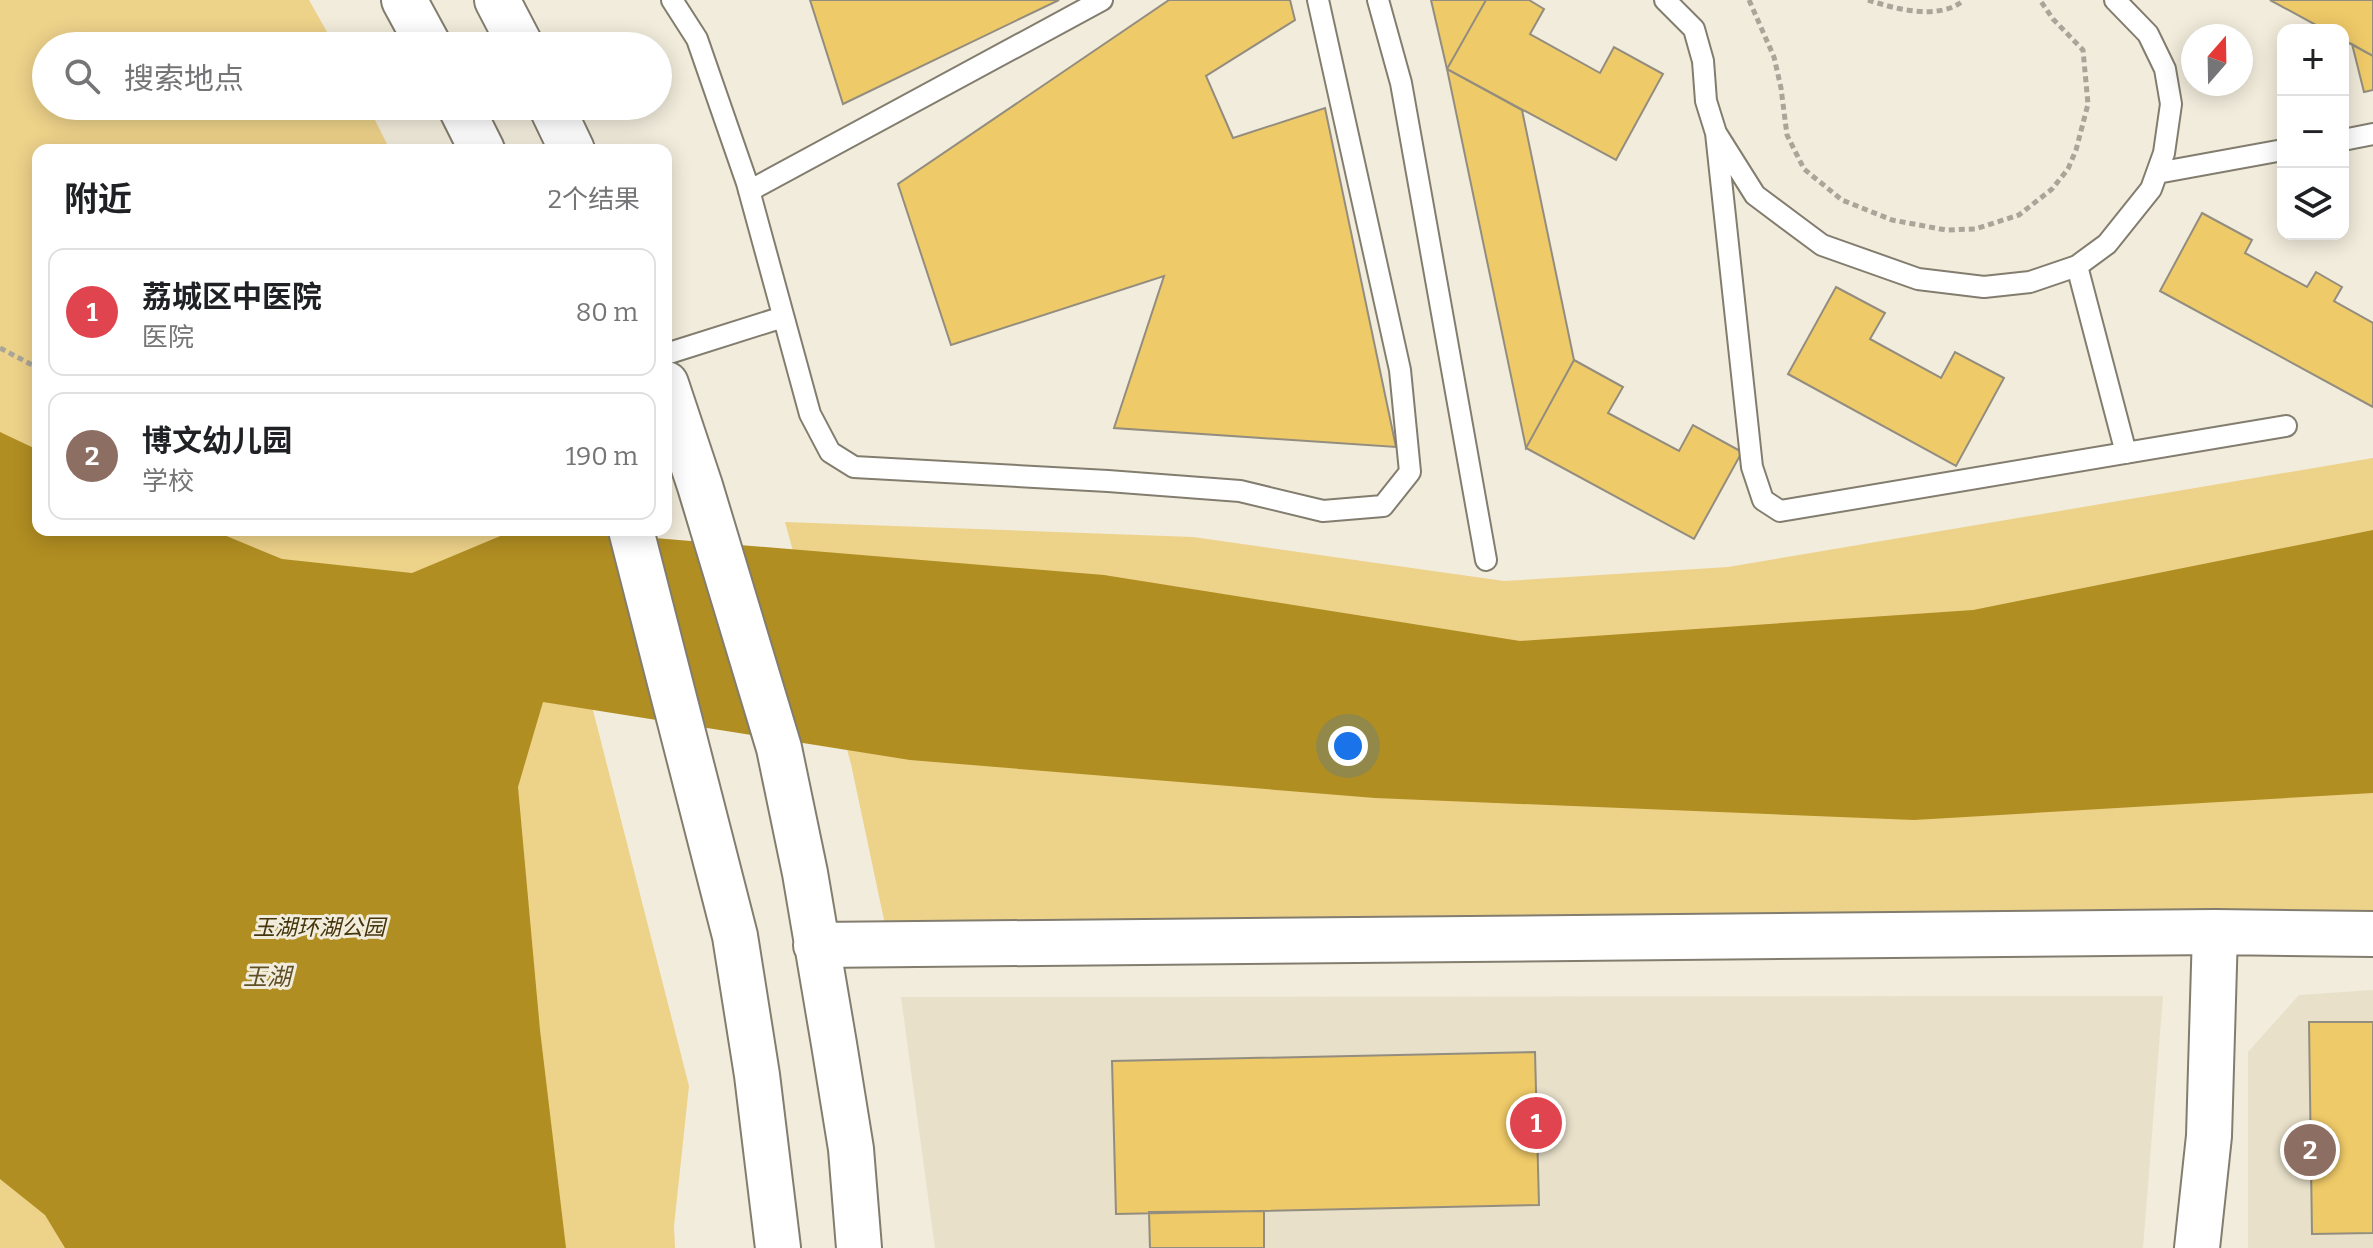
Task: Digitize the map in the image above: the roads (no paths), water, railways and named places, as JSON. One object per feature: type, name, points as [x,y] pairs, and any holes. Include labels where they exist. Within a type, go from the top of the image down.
[{"type":"street","points":[[404,0],[421,32]]},
{"type":"street","points":[[497,0],[514,32]]},
{"type":"street","points":[[467,120],[479,144]]},
{"type":"street","points":[[558,120],[569,144]]},
{"type":"street","points":[[672,402],[779,748],[805,873],[851,1149],[859,1248]]},
{"type":"street","points":[[633,536],[735,936],[757,1075],[778,1248]]},
{"type":"street","points":[[816,945],[2215,932],[2373,934]]},
{"type":"street","points":[[2197,1248],[2209,1136],[2215,932]]},
{"type":"lane","points":[[672,0],[697,39],[749,191],[810,414],[830,452],[854,467],[1240,491],[1323,511],[1383,506],[1410,472],[1400,370],[1318,0]]},
{"type":"lane","points":[[749,191],[1102,0]]},
{"type":"lane","points":[[1378,0],[1401,83],[1486,560]]},
{"type":"lane","points":[[1665,0],[1694,29],[1703,61],[1706,101],[1716,133],[1752,467],[1763,500],[1780,511],[2286,426]]},
{"type":"lane","points":[[1716,133],[1755,195],[1822,245],[1918,279],[1984,287],[2030,282],[2077,266],[2107,244],[2151,189],[2164,153],[2171,104],[2165,69],[2148,34],[2115,0]]},
{"type":"lane","points":[[2349,139],[2373,134]]},
{"type":"lane","points":[[2157,173],[2277,151]]},
{"type":"lane","points":[[2077,266],[2126,453]]},
{"type":"lane","points":[[672,352],[783,317]]},
{"type":"water","name":"玉湖","points":[[0,432],[32,447],[32,536],[226,536],[282,559],[412,573],[501,536],[630,536],[1104,575],[1520,641],[1973,610],[2373,530],[2373,793],[1914,820],[1375,798],[910,760],[543,702],[518,787],[540,1030],[566,1248],[65,1248],[45,1215],[0,1179]]},
{"type":"place","name":"荔城区中医院","points":[[1536,1123]]},
{"type":"place","name":"博文幼儿园","points":[[2310,1150]]},
{"type":"park label","name":"玉湖环湖公园","points":[[319,927]]}]
